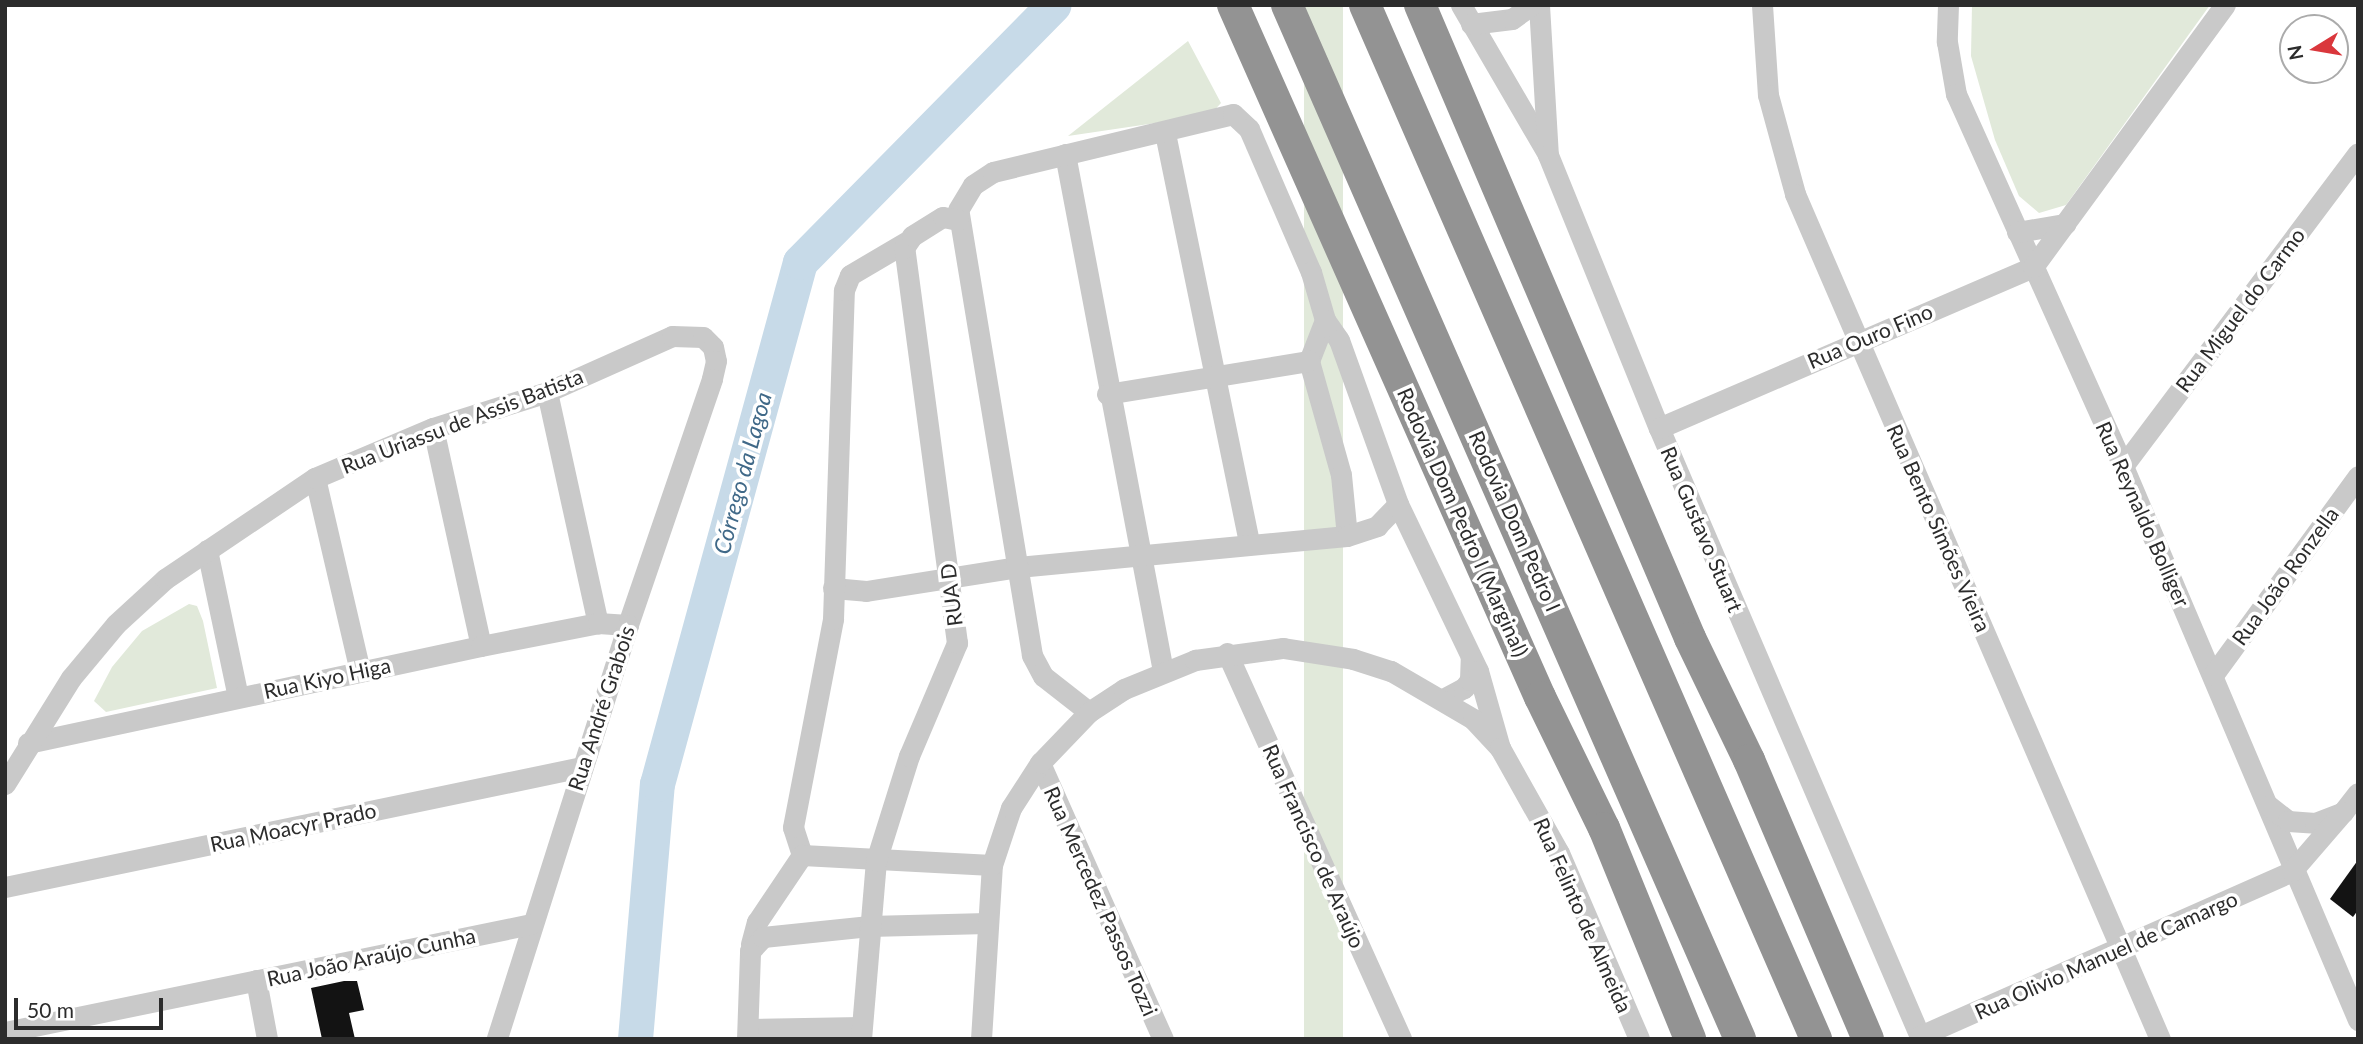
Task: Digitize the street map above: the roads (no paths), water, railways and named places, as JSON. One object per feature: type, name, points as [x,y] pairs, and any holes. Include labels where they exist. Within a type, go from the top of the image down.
[{"type":"highway","name":"Rodovia Dom Pedro I (Marginal)","points":[[1233,5],[1540,696],[1604,828],[1690,1039]]},
{"type":"highway","name":"Rodovia Dom Pedro I","points":[[1287,5],[1740,1039]]},
{"type":"highway","points":[[1365,5],[1816,1039]]},
{"type":"highway","points":[[1420,5],[1684,625],[1749,760],[1868,1039]]},
{"type":"street","points":[[1466,15],[1512,19],[1531,5]]},
{"type":"street","name":"Rua Gustavo Stuart","points":[[1539,5],[1548,155],[1659,428],[1920,1037]]},
{"type":"street","name":"Rua Bento Simões Vieira","points":[[1762,5],[1763,62],[1778,139],[1795,194],[1856,342],[2160,1039]]},
{"type":"street","name":"Rua Reynaldo Bolliger","points":[[1948,5],[1947,42],[1955,94],[2123,466],[2268,805],[2291,872],[2358,1020]]},
{"type":"street","points":[[2033,267],[2225,5]]},
{"type":"street","points":[[1466,15],[1548,155]]},
{"type":"street","points":[[1090,712],[1035,667],[958,210],[972,185],[993,172],[1165,133],[1233,114],[1241,119],[1311,272],[1325,320],[1339,340],[1398,504],[1471,656],[1500,748]]},
{"type":"street","points":[[1165,133],[1249,544]]},
{"type":"street","name":"Rua Miguel do Carmo","points":[[2123,466],[2358,153]]},
{"type":"street","points":[[1065,154],[1107,394],[1163,671]]},
{"type":"street","points":[[802,855],[793,827],[832,619],[844,290],[850,275],[943,217],[958,220]]},
{"type":"street","points":[[2017,232],[2065,224]]},
{"type":"street","name":"RUA D","points":[[861,1033],[876,861],[909,756],[957,643],[906,242]]},
{"type":"street","name":"Rua Ouro Fino","points":[[1659,428],[2033,267]]},
{"type":"street","points":[[1325,320],[1309,361],[1341,475],[1347,536]]},
{"type":"street","name":"Rua Uriassu de Assis Batista","points":[[5,784],[28,743],[71,678],[116,624],[165,579],[315,478],[433,428],[547,392],[657,342],[691,333],[713,347],[712,379]]},
{"type":"street","points":[[1107,394],[1309,361]]},
{"type":"street","name":"Rua André Grabois","points":[[497,1039],[582,766],[712,379]]},
{"type":"street","points":[[547,392],[598,623]]},
{"type":"street","points":[[433,428],[481,646]]},
{"type":"street","name":"Rua João Ronzella","points":[[2213,675],[2358,476]]},
{"type":"street","points":[[315,478],[360,671]]},
{"type":"street","points":[[833,588],[866,591],[1018,567],[1347,536],[1377,526],[1398,504]]},
{"type":"street","points":[[207,550],[238,697]]},
{"type":"street","name":"Rua Kiyo Higa","points":[[28,743],[481,646],[598,623],[628,625]]},
{"type":"street","name":"Rua Felinto de Almeida","points":[[981,1039],[992,865],[1011,808],[1040,763],[1090,712],[1163,671],[1227,653],[1283,648],[1353,659],[1391,671],[1443,699],[1473,719],[1500,748],[1559,853],[1639,1039]]},
{"type":"street","name":"Rua Francisco de Araújo","points":[[1227,653],[1401,1039]]},
{"type":"street","points":[[1443,699],[1464,688],[1470,680],[1471,656]]},
{"type":"street","name":"Rua Mercedez Passos Tozzi","points":[[1040,763],[1163,1039]]},
{"type":"street","name":"Rua Moacyr Prado","points":[[5,887],[582,766]]},
{"type":"street","points":[[2291,872],[2358,793]]},
{"type":"street","points":[[2268,805],[2278,816],[2301,824],[2343,812]]},
{"type":"street","points":[[802,855],[876,861],[992,865]]},
{"type":"street","points":[[802,855],[757,922],[751,944],[747,1034],[861,1033]]},
{"type":"street","name":"Rua Olivio Manuel de Camargo","points":[[1920,1037],[2122,950],[2291,872]]},
{"type":"street","points":[[751,944],[763,937],[869,926],[987,923]]},
{"type":"street","name":"Rua João Araújo Cunha","points":[[5,1032],[531,924]]},
{"type":"street","points":[[256,980],[267,1039]]},
{"type":"waterway","name":"Córrego da Lagoa","points":[[635,1039],[657,784],[800,262],[1053,5]]}]
